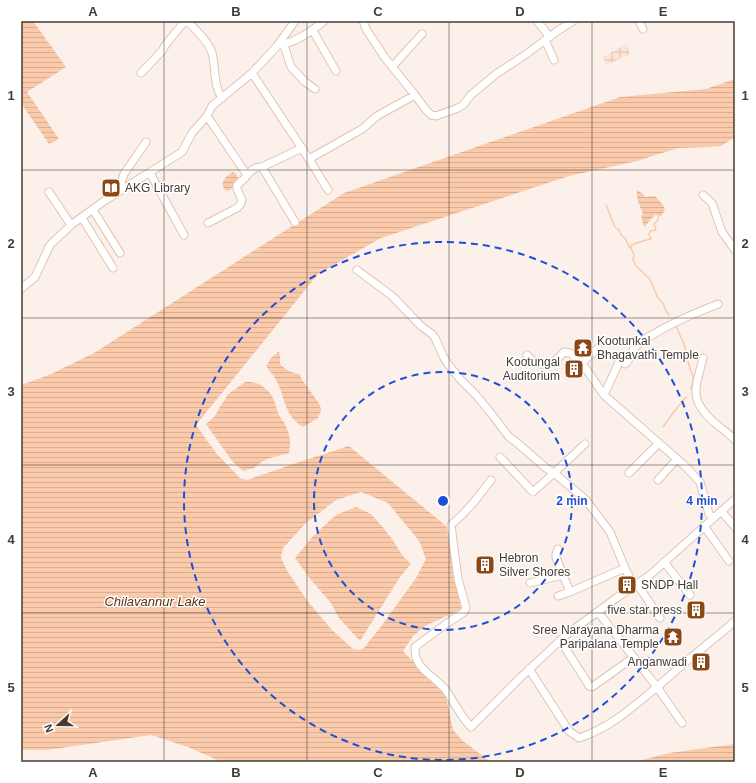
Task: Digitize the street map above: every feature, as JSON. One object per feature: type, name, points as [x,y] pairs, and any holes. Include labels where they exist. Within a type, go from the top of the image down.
[{"type":"street","points":[[141,73],[162,51],[166,44],[186,21],[202,36],[212,51],[218,91],[222,98]]},
{"type":"street","points":[[21,289],[35,277],[50,245],[71,225],[104,201],[182,152],[192,133],[207,116],[212,106],[252,73],[280,45],[295,21]]},
{"type":"street","points":[[280,45],[292,42],[305,36],[324,21]]},
{"type":"street","points":[[363,21],[366,29],[385,58],[415,94],[426,110],[431,115],[436,116],[463,105],[496,74],[525,56],[573,21]]},
{"type":"street","points":[[536,21],[547,39],[554,60]]},
{"type":"street","points":[[639,21],[643,29]]},
{"type":"street","points":[[312,31],[336,71]]},
{"type":"street","points":[[392,67],[422,34]]},
{"type":"street","points":[[280,45],[291,67],[305,82],[315,89]]},
{"type":"street","points":[[252,73],[328,190]]},
{"type":"street","points":[[309,159],[362,129],[377,116],[415,94]]},
{"type":"street","points":[[207,116],[247,175]]},
{"type":"street","points":[[118,192],[124,174],[146,142]]},
{"type":"street","points":[[208,223],[240,205],[242,200],[236,185],[244,179],[249,172],[302,148]]},
{"type":"street","points":[[262,167],[295,222]]},
{"type":"street","points":[[150,173],[184,235]]},
{"type":"street","points":[[49,192],[71,225]]},
{"type":"street","points":[[704,195],[712,203],[722,232],[735,250]]},
{"type":"street","points":[[93,210],[120,253]]},
{"type":"street","points":[[82,218],[112,268]]},
{"type":"street","points":[[358,270],[392,296],[435,338],[448,364],[481,401],[509,437],[586,500],[610,532],[625,568],[635,585],[660,618]]},
{"type":"street","points":[[604,395],[619,362],[623,358],[625,364],[628,362],[636,346],[664,328],[685,317],[718,304]]},
{"type":"street","points":[[582,364],[598,348]]},
{"type":"street","points":[[527,355],[534,362],[548,364],[554,362],[564,352],[570,353],[582,364],[604,395],[685,466],[700,482],[709,514],[713,518]]},
{"type":"street","points":[[703,358],[696,383],[696,394],[700,408],[735,440]]},
{"type":"street","points":[[629,473],[659,443]]},
{"type":"street","points":[[500,457],[533,492],[585,444]]},
{"type":"street","points":[[658,480],[676,459]]},
{"type":"street","points":[[491,480],[474,502],[451,525],[458,579],[466,608],[464,612],[415,647],[417,661],[423,669],[445,689],[471,727],[560,640],[650,575],[735,499]]},
{"type":"street","points":[[721,511],[735,527]]},
{"type":"street","points":[[704,526],[729,561]]},
{"type":"street","points":[[558,549],[556,557],[570,592]]},
{"type":"street","points":[[664,562],[690,595]]},
{"type":"street","points":[[558,596],[625,568]]},
{"type":"street","points":[[530,583],[563,575]]},
{"type":"street","points":[[598,612],[657,687],[682,723]]},
{"type":"street","points":[[529,669],[569,731],[579,738],[590,734],[622,716],[735,620]]},
{"type":"street","points":[[560,640],[589,686],[592,687],[634,657]]},
{"type":"shaded area","points":[[626,44],[630,54],[607,65],[603,57]]},
{"type":"water","points":[[21,21],[33,21],[66,67],[27,92],[59,139],[49,144],[21,103]]},
{"type":"water","name":"Chilavannur Lake","points":[[735,79],[735,137],[721,146],[678,148],[637,161],[569,176],[381,238],[318,274],[196,425],[216,453],[240,478],[247,480],[349,446],[446,526],[461,609],[425,626],[413,636],[403,651],[446,697],[453,730],[463,741],[491,762],[222,762],[188,747],[151,735],[47,750],[21,750],[21,385],[49,375],[94,353],[344,193],[620,97],[706,89]],"holes":[[[361,492],[388,503],[419,541],[426,559],[416,578],[364,648],[360,650],[353,649],[331,629],[306,599],[286,569],[281,557],[283,548],[306,523],[336,500]]]},
{"type":"water","points":[[233,172],[237,176],[238,181],[230,190],[227,191],[223,186],[223,183],[225,178]]},
{"type":"water","points":[[637,190],[645,197],[655,196],[663,205],[665,210],[661,216],[655,215],[644,227],[641,216],[643,214],[638,199]]},
{"type":"water","points":[[279,351],[280,364],[289,371],[300,374],[301,378],[320,405],[321,411],[318,418],[303,427],[292,417],[286,407],[277,382],[266,366],[271,358]]},
{"type":"water","points":[[245,382],[254,382],[260,385],[272,396],[279,415],[287,429],[290,439],[290,446],[289,453],[270,458],[254,468],[243,471],[232,461],[206,424],[215,416],[227,395]]},
{"type":"water","points":[[356,507],[371,514],[393,540],[402,555],[411,564],[400,577],[360,641],[339,618],[331,603],[311,580],[295,558],[314,535],[336,515]]},
{"type":"water","points":[[735,744],[735,762],[634,762],[669,753]]},
{"type":"waterway","points":[[606,205],[615,227],[619,230],[631,248]]},
{"type":"waterway","points":[[659,214],[658,220],[654,224],[656,230],[650,231],[649,235],[651,239],[631,245],[631,248],[634,255],[633,260],[637,267],[650,279],[658,298],[663,303],[669,315]]},
{"type":"waterway","points":[[676,326],[684,344],[693,377],[691,389]]},
{"type":"waterway","points":[[663,427],[686,397]]},
{"type":"place","name":"AKG Library","points":[[111,188]]},
{"type":"place","name":"Kootunkal Bhagavathi Temple","points":[[583,348]]},
{"type":"place","name":"Kootungal Auditorium","points":[[574,369]]},
{"type":"place","name":"Hebron Silver Shores","points":[[485,565]]},
{"type":"place","name":"SNDP Hall","points":[[627,585]]},
{"type":"place","name":"five star press","points":[[696,610]]},
{"type":"place","name":"Sree Narayana Dharma Paripalana Temple","points":[[673,637]]},
{"type":"place","name":"Anganwadi","points":[[701,662]]}]
